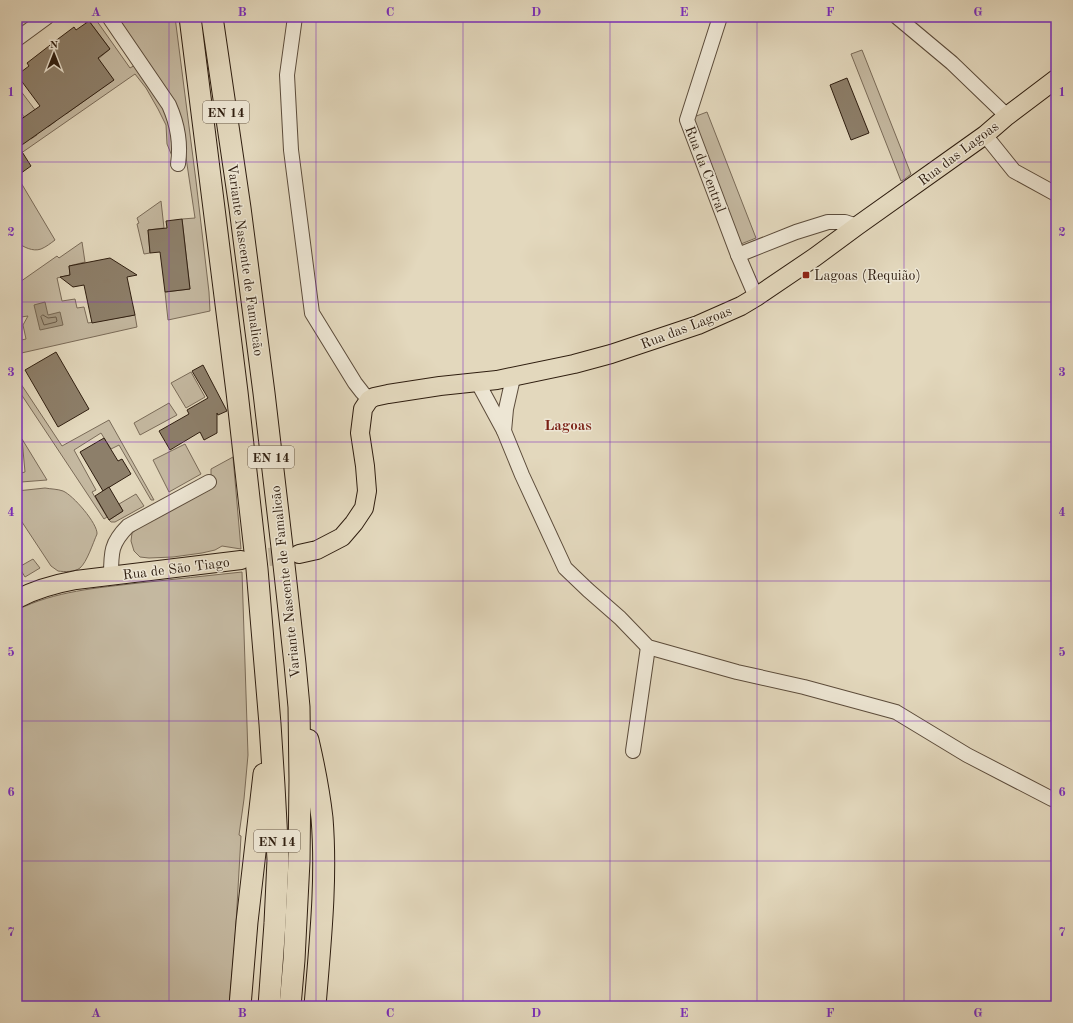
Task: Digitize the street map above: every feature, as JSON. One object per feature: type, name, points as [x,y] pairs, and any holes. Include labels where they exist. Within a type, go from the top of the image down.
[{"type":"highway","name":"Variante Nascente de Famalicão","points":[[190,17],[238,400],[257,569],[270,724],[278,860],[275,923],[268,1006]]},
{"type":"highway","name":"Variante Nascente de Famalicão","points":[[212,17],[240,208],[264,393],[295,664],[300,780],[299,861],[290,1006]]},
{"type":"highway","points":[[298,707],[308,737],[316,774],[322,818],[323,875],[320,949],[315,1006]]},
{"type":"highway","points":[[240,1006],[247,922],[270,724]]},
{"type":"main road","name":"Rua das Lagoas","points":[[366,404],[374,397],[388,394],[440,386],[513,378],[574,364],[698,325],[741,306],[814,257],[985,135],[1006,116],[1056,78]]},
{"type":"main road","points":[[299,554],[317,550],[342,537],[364,508],[366,491],[365,466],[360,433],[366,404]]},
{"type":"main road","name":"Rua de São Tiago","points":[[17,599],[40,588],[76,580],[241,560]]},
{"type":"street","points":[[17,38],[47,17]]},
{"type":"street","points":[[109,17],[171,110],[177,128],[178,164]]},
{"type":"street","points":[[295,17],[288,74],[291,150],[312,313],[362,392],[366,404]]},
{"type":"street","name":"Rua da Central","points":[[720,17],[687,120],[738,255],[756,297]]},
{"type":"street","points":[[898,17],[952,63],[1006,116]]},
{"type":"street","points":[[985,135],[1014,171],[1056,194]]},
{"type":"street","points":[[738,255],[796,232],[828,222],[845,222],[857,226]]},
{"type":"street","points":[[504,431],[506,409],[513,378]]},
{"type":"street","points":[[478,383],[504,431],[522,475],[565,568],[620,618],[648,647],[737,672],[804,687],[896,712],[967,755],[1056,800]]},
{"type":"street","name":"Rua de São Tiago","points":[[111,576],[114,544],[120,534],[128,526],[209,482]]},
{"type":"street","points":[[633,751],[648,647]]},
{"type":"shaded area","points":[[82,17],[94,17],[130,68],[137,64],[165,107],[173,129],[172,156],[167,144],[166,125],[146,88],[135,74],[17,156],[17,149],[21,146],[17,141],[19,123],[31,139],[37,135],[17,107],[17,86],[48,127],[56,121],[43,103],[60,107],[66,114],[113,80],[98,59],[110,49],[89,21],[86,23]]},
{"type":"shaded area","points":[[116,17],[175,17],[196,181],[210,311],[168,320],[165,292],[190,289],[182,219],[195,218],[180,117]]},
{"type":"shaded area","points":[[862,50],[911,174],[901,181],[851,54]]},
{"type":"shaded area","points":[[707,112],[756,238],[741,244],[691,118]]},
{"type":"shaded area","points":[[17,176],[55,240],[38,250],[22,246],[17,242]]},
{"type":"shaded area","points":[[161,201],[164,228],[148,230],[150,253],[144,254],[137,218]]},
{"type":"shaded area","points":[[82,242],[85,262],[69,266],[70,275],[57,278],[62,301],[75,299],[77,308],[84,307],[88,323],[135,315],[137,327],[17,354],[17,341],[26,339],[23,325],[28,316],[21,317],[17,301],[17,284],[57,256],[59,258]]},
{"type":"shaded area","points":[[191,372],[205,397],[186,408],[171,383]]},
{"type":"shaded area","points":[[17,378],[62,446],[109,420],[154,500],[151,500],[119,445],[111,449],[101,433],[74,450],[96,490],[92,492],[107,517],[104,519],[17,388]]},
{"type":"shaded area","points":[[169,403],[177,415],[140,435],[134,423]]},
{"type":"shaded area","points":[[22,439],[47,480],[21,482],[21,473],[25,472]]},
{"type":"shaded area","points":[[185,444],[201,474],[169,492],[153,460]]},
{"type":"shaded area","points":[[233,457],[241,549],[222,546],[215,550],[202,553],[173,557],[140,557],[134,551],[131,541],[132,533],[140,527],[211,489],[211,469]]},
{"type":"shaded area","points":[[45,488],[61,490],[73,498],[94,524],[97,534],[83,565],[78,569],[58,571],[51,566],[20,519],[17,521],[17,491]]},
{"type":"shaded area","points":[[136,494],[144,506],[115,522],[111,522],[109,520],[123,511],[119,504]]},
{"type":"shaded area","points":[[33,559],[40,568],[25,577],[19,567]]},
{"type":"shaded area","points":[[242,572],[248,755],[239,835],[241,836],[235,941],[229,1006],[19,1006],[17,948],[17,610],[46,598],[76,591]]},
{"type":"water","points":[[45,302],[48,315],[60,312],[63,325],[40,330],[34,305]]},
{"type":"building","points":[[89,21],[110,49],[98,58],[114,80],[19,147],[31,166],[17,176],[17,122],[40,106],[17,75],[29,66],[27,63],[74,27],[76,30]]},
{"type":"building","points":[[847,78],[869,133],[851,140],[830,85]]},
{"type":"building","points":[[182,219],[190,289],[165,292],[160,252],[150,253],[148,230],[167,228],[166,221]]},
{"type":"building","points":[[110,258],[137,275],[127,277],[135,315],[92,323],[84,285],[73,287],[60,277],[70,275],[69,266]]},
{"type":"building","points":[[56,352],[89,409],[58,427],[25,370]]},
{"type":"building","points":[[203,365],[227,411],[218,415],[217,413],[217,433],[204,440],[200,432],[170,450],[159,431],[189,414],[187,410],[208,398],[192,371]]},
{"type":"building","points":[[104,438],[118,461],[122,459],[131,474],[103,491],[80,452]]},
{"type":"building","points":[[109,487],[123,511],[109,520],[95,496]]},
{"type":"tunnel","points":[[242,560],[296,554]]},
{"type":"place","name":"Lagoas (Requião)","points":[[806,275]]},
{"type":"district","name":"Lagoas","points":[[568,425]]}]
